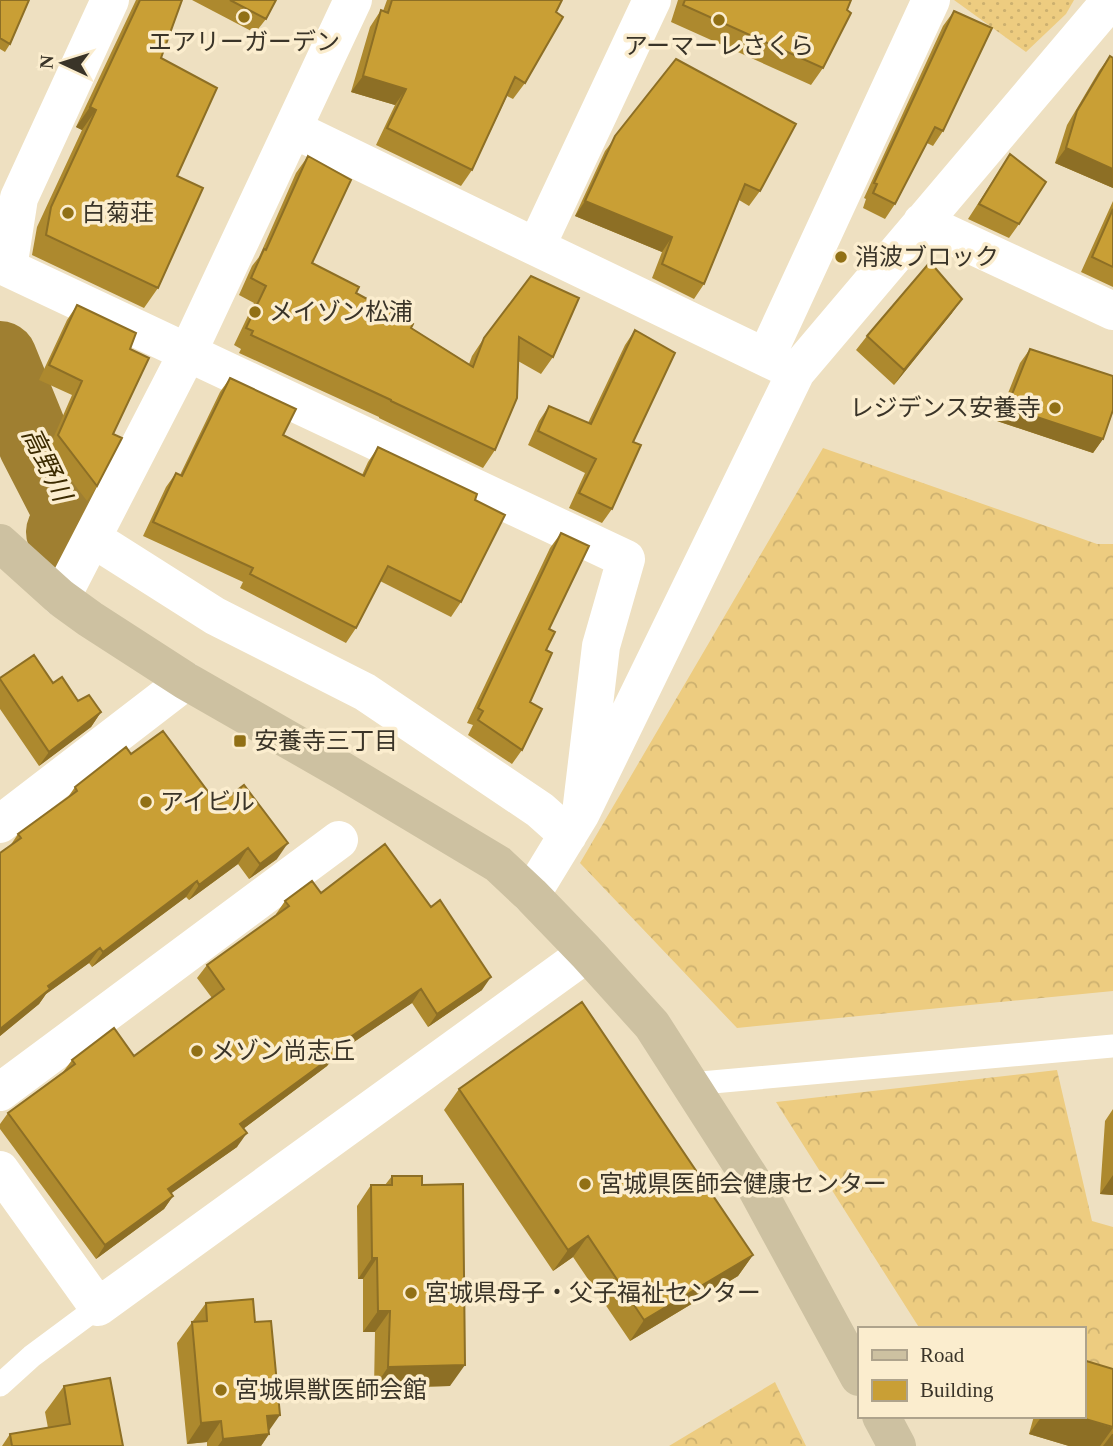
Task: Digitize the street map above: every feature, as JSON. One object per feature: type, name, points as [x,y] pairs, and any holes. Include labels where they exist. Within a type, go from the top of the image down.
[{"type":"street","points":[[110,0],[19,198],[8,268],[626,559],[601,646],[574,824]]},
{"type":"street","points":[[61,598],[188,352],[353,0]]},
{"type":"street","points":[[536,247],[652,0]]},
{"type":"street","points":[[531,895],[574,824],[781,365],[931,0]]},
{"type":"street","points":[[781,365],[922,222],[1105,19]]},
{"type":"street","points":[[293,129],[781,365]]},
{"type":"street","points":[[922,222],[1113,311]]},
{"type":"street","points":[[92,538],[215,616],[365,692],[540,810],[574,824]]},
{"type":"street","points":[[0,543],[61,598],[186,681],[498,864],[531,895],[652,1025],[754,1184],[858,1375]]},
{"type":"street","points":[[0,824],[186,681]]},
{"type":"street","points":[[0,1092],[339,840]]},
{"type":"street","points":[[0,1170],[98,1307],[587,953]]},
{"type":"street","points":[[882,1418],[897,1446]]},
{"type":"lane","points":[[690,1084],[1113,1046]]},
{"type":"lane","points":[[0,1385],[32,1356],[98,1307]]},
{"type":"green space","points":[[954,0],[1074,0],[1066,14],[1026,52]]},
{"type":"green space","points":[[823,448],[1097,544],[1113,544],[1113,991],[737,1028],[580,863]]},
{"type":"green space","points":[[1057,1070],[1092,1221],[1113,1227],[1113,1380],[1085,1381],[1085,1327],[919,1327],[776,1102]]},
{"type":"green space","points":[[775,1382],[806,1446],[669,1446]]},
{"type":"building","points":[[0,0],[29,0],[10,44],[0,38]]},
{"type":"building","points":[[140,0],[182,0],[161,58],[217,88],[177,176],[203,188],[158,288],[46,235],[51,207],[96,110],[90,107]]},
{"type":"building","points":[[230,0],[276,0],[266,19]]},
{"type":"building","points":[[392,0],[562,0],[556,12],[563,17],[525,83],[515,77],[472,170],[387,128],[406,89],[363,76],[381,10],[388,13]]},
{"type":"building","points":[[685,0],[851,0],[847,10],[851,13],[823,68],[683,5]]},
{"type":"building","points":[[954,11],[992,28],[943,131],[935,127],[895,204],[873,193],[877,184],[874,183]]},
{"type":"building","points":[[1110,56],[1113,58],[1113,169],[1066,148],[1077,111]]},
{"type":"building","points":[[676,59],[796,124],[760,191],[745,184],[704,284],[662,264],[672,237],[585,201],[615,136]]},
{"type":"building","points":[[1010,154],[1046,182],[1019,224],[979,204]]},
{"type":"building","points":[[308,156],[351,180],[312,263],[359,287],[356,293],[413,324],[411,328],[473,367],[484,338],[531,276],[579,298],[553,357],[519,337],[517,398],[495,450],[251,335],[253,331],[246,328],[266,286],[251,278]]},
{"type":"building","points":[[1113,209],[1113,267],[1092,257]]},
{"type":"building","points":[[930,262],[962,299],[904,370],[867,336]]},
{"type":"building","points":[[77,305],[136,333],[130,349],[149,358],[113,434],[122,438],[97,486],[58,435],[82,381],[49,365]]},
{"type":"building","points":[[635,330],[675,353],[633,442],[641,445],[612,509],[579,493],[596,459],[538,431],[549,406],[591,424]]},
{"type":"building","name":"レジデンス安養寺","points":[[1030,349],[1113,376],[1113,410],[1103,439],[1007,407]]},
{"type":"building","points":[[230,378],[296,409],[283,435],[364,476],[378,447],[477,494],[475,500],[505,515],[461,602],[388,566],[356,628],[250,574],[253,568],[153,522],[176,473],[182,476]]},
{"type":"building","points":[[561,533],[589,546],[549,629],[555,632],[546,650],[552,653],[530,702],[542,709],[522,750],[478,720],[483,711],[478,708]]},
{"type":"building","points":[[34,655],[53,683],[62,677],[78,701],[89,695],[101,712],[49,752],[0,679]]},
{"type":"building","points":[[163,731],[218,805],[244,785],[288,843],[260,864],[248,848],[199,885],[197,881],[103,952],[100,948],[48,986],[50,989],[0,1029],[0,853],[21,838],[18,834],[77,791],[75,787],[126,747],[131,754]]},
{"type":"building","points":[[385,844],[431,907],[440,900],[491,977],[437,1014],[421,989],[333,1049],[337,1053],[240,1124],[247,1133],[168,1189],[173,1196],[105,1245],[8,1113],[75,1064],[72,1060],[114,1028],[134,1056],[224,989],[207,965],[289,906],[285,901],[312,881],[321,893]]},
{"type":"building","name":"宮城県医師会健康センター","points":[[582,1002],[753,1255],[644,1320],[588,1236],[568,1250],[459,1089]]},
{"type":"building","name":"宮城県母子・父子福祉センター","points":[[392,1176],[422,1176],[422,1185],[463,1184],[465,1365],[388,1367],[390,1311],[378,1311],[377,1258],[372,1258],[371,1185],[392,1185]]},
{"type":"building","name":"宮城県獣医師会館","points":[[253,1299],[255,1322],[271,1321],[280,1415],[267,1416],[269,1434],[223,1439],[221,1421],[201,1423],[192,1322],[207,1321],[206,1303]]},
{"type":"building","points":[[1085,1361],[1113,1369],[1113,1427],[1082,1418],[1085,1418]]},
{"type":"building","points":[[110,1378],[123,1446],[12,1446],[10,1434],[70,1424],[64,1386]]},
{"type":"waterway","name":"高野川","points":[[0,358],[35,444],[71,514],[63,532]]},
{"type":"place","name":"エアリーガーデン","points":[[244,17]]},
{"type":"place","name":"アーマーレさくら","points":[[719,20]]},
{"type":"place","name":"白菊荘","points":[[68,213]]},
{"type":"place","name":"消波ブロック","points":[[841,257]]},
{"type":"place","name":"メイゾン松浦","points":[[255,312]]},
{"type":"place","name":"レジデンス安養寺","points":[[1055,408]]},
{"type":"place","name":"安養寺三丁目","points":[[240,741]]},
{"type":"place","name":"アイビル","points":[[146,802]]},
{"type":"place","name":"メゾン尚志丘","points":[[197,1051]]},
{"type":"place","name":"宮城県医師会健康センター","points":[[585,1184]]},
{"type":"place","name":"宮城県母子・父子福祉センター","points":[[411,1293]]},
{"type":"place","name":"宮城県獣医師会館","points":[[221,1390]]}]
